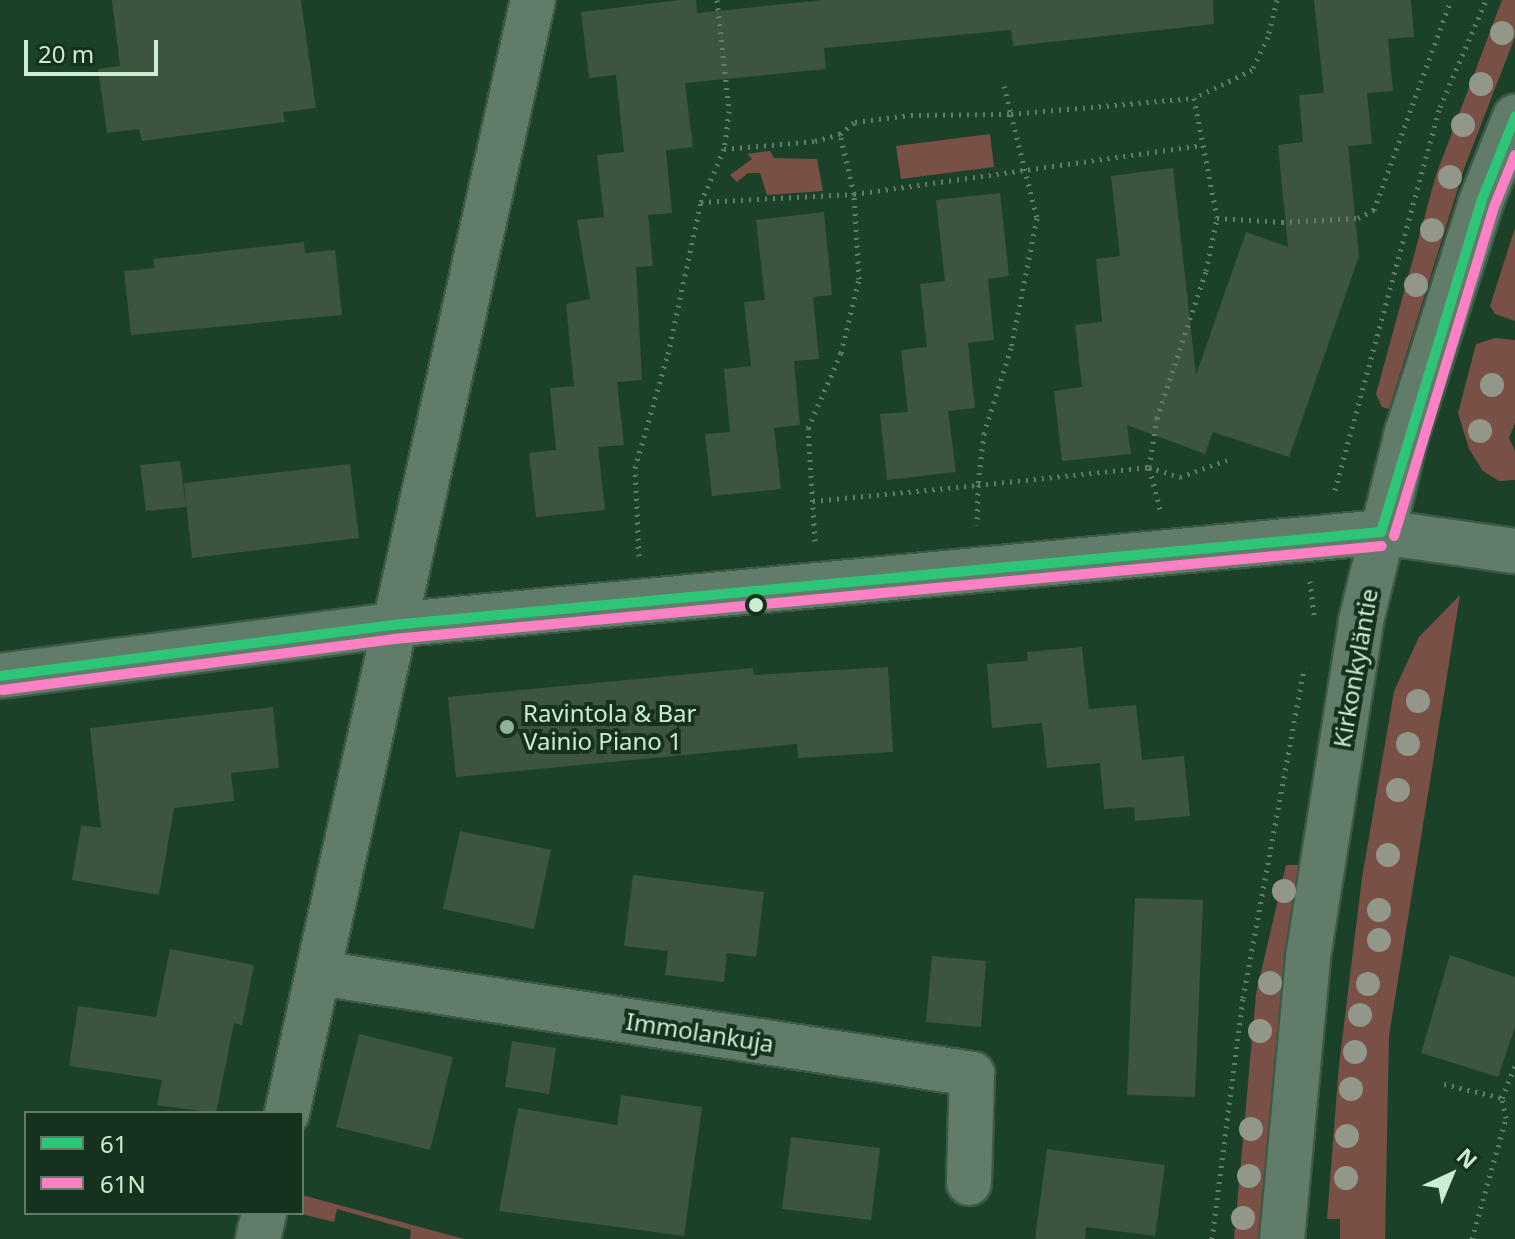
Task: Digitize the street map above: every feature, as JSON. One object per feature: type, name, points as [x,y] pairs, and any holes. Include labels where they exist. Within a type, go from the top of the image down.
[{"type":"street","points":[[287,1111],[392,625],[533,0]]},
{"type":"street","name":"Kirkonkyläntie","points":[[1282,1239],[1308,957],[1381,532],[1472,230],[1515,117]]},
{"type":"street","points":[[0,676],[392,625],[1381,532],[1515,551]]},
{"type":"street","name":"Immolankuja","points":[[319,973],[972,1074],[969,1183]]},
{"type":"street","points":[[258,1239],[264,1215]]},
{"type":"path","points":[[640,566],[635,468],[668,354],[701,202],[724,149],[729,111],[717,0]]},
{"type":"path","points":[[724,149],[815,141],[840,134],[855,122],[911,115],[1011,114],[1194,98],[1252,70],[1268,37],[1277,0]]},
{"type":"path","points":[[1217,218],[1282,222],[1358,218],[1374,210],[1451,0]]},
{"type":"path","points":[[1335,488],[1440,107],[1486,0]]},
{"type":"path","points":[[978,530],[978,485],[984,433],[1011,348],[1037,218],[1004,86]]},
{"type":"path","points":[[1160,510],[1149,467],[1157,418],[1206,271],[1217,218],[1194,98]]},
{"type":"path","points":[[816,548],[808,428],[841,353],[859,279],[854,194],[840,134]]},
{"type":"path","points":[[701,202],[854,194],[1201,145]]},
{"type":"path","points":[[813,501],[1149,467],[1180,477],[1227,460]]},
{"type":"path","points":[[1310,583],[1312,628]]},
{"type":"path","points":[[1212,1239],[1243,998],[1306,659]]},
{"type":"path","points":[[1472,1239],[1506,1118],[1502,1098],[1515,1066]]},
{"type":"path","points":[[1444,1084],[1502,1098]]},
{"type":"shaded area","points":[[1502,0],[1515,0],[1515,37],[1465,166],[1389,409],[1382,407],[1376,394],[1436,175]]},
{"type":"shaded area","points":[[990,134],[994,167],[901,179],[896,146]]},
{"type":"shaded area","points":[[770,151],[774,158],[817,159],[823,191],[767,195],[760,173],[748,173],[737,182],[730,175],[752,159],[747,154]]},
{"type":"shaded area","points":[[1515,228],[1515,321],[1495,314],[1490,306]]},
{"type":"shaded area","points":[[1496,338],[1515,340],[1515,423],[1509,438],[1515,451],[1515,480],[1499,481],[1483,471],[1469,449],[1458,413],[1476,344]]},
{"type":"shaded area","points":[[1460,595],[1389,1036],[1385,1239],[1340,1239],[1340,1219],[1327,1219],[1339,1065],[1362,878],[1394,691],[1419,637]]},
{"type":"shaded area","points":[[1286,865],[1298,865],[1259,1239],[1234,1239],[1256,994]]},
{"type":"shaded area","points":[[304,1196],[464,1239],[410,1239],[411,1230],[337,1209],[334,1222],[304,1214]]},
{"type":"building","points":[[112,0],[301,0],[316,108],[283,112],[285,122],[142,141],[139,129],[107,133],[98,69],[120,66]]},
{"type":"building","points":[[696,0],[697,13],[824,0],[1213,0],[1214,24],[1013,46],[1011,30],[824,48],[826,69],[685,83],[693,147],[666,150],[672,213],[648,215],[653,266],[636,267],[642,380],[617,382],[624,445],[598,447],[605,510],[536,517],[529,453],[556,450],[550,388],[574,386],[566,304],[590,299],[577,220],[604,217],[597,155],[624,152],[616,75],[589,78],[581,12]]},
{"type":"building","points":[[1314,0],[1411,0],[1414,37],[1388,39],[1393,91],[1367,93],[1372,144],[1348,146],[1359,256],[1289,457],[1213,432],[1205,454],[1127,425],[1131,454],[1062,461],[1054,391],[1082,387],[1075,325],[1102,322],[1096,259],[1120,256],[1111,176],[1173,168],[1196,375],[1246,232],[1288,247],[1278,145],[1303,142],[1299,95],[1324,93]]},
{"type":"building","points":[[1000,193],[1009,276],[988,279],[994,340],[968,343],[975,408],[948,411],[956,472],[887,480],[880,414],[908,412],[901,350],[927,347],[920,284],[945,281],[936,200]]},
{"type":"building","points":[[824,212],[832,295],[813,297],[819,359],[794,361],[800,425],[774,428],[781,489],[712,496],[705,434],[730,432],[724,369],[751,366],[744,302],[765,300],[756,220]]},
{"type":"building","points":[[304,242],[305,253],[335,250],[342,315],[131,335],[124,271],[155,268],[153,259]]},
{"type":"building","points":[[180,461],[186,507],[146,511],[140,465]]},
{"type":"building","points":[[350,464],[359,538],[192,558],[184,483]]},
{"type":"building","points":[[1082,647],[1089,709],[1136,705],[1142,760],[1184,756],[1190,816],[1135,821],[1134,807],[1104,809],[1100,763],[1047,768],[1042,723],[992,728],[987,664],[1028,661],[1027,652]]},
{"type":"building","points":[[888,667],[893,752],[798,758],[797,744],[456,777],[448,697],[753,668],[754,675]]},
{"type":"building","points":[[273,707],[279,768],[231,773],[234,801],[174,808],[159,895],[72,880],[81,825],[101,828],[90,728]]},
{"type":"building","points":[[460,831],[551,850],[534,929],[443,909]]},
{"type":"building","points":[[633,875],[764,892],[756,957],[727,953],[724,982],[665,975],[668,951],[624,946]]},
{"type":"building","points":[[1135,898],[1203,900],[1195,1097],[1127,1095]]},
{"type":"building","points":[[170,949],[254,965],[242,1025],[234,1023],[216,1111],[157,1105],[162,1080],[69,1066],[78,1006],[156,1017]]},
{"type":"building","points":[[1450,955],[1515,977],[1515,1027],[1498,1077],[1421,1053]]},
{"type":"building","points":[[932,956],[986,961],[981,1027],[926,1022]]},
{"type":"building","points":[[359,1034],[453,1057],[430,1150],[336,1127]]},
{"type":"building","points":[[512,1041],[556,1048],[549,1094],[505,1087]]},
{"type":"building","points":[[621,1095],[702,1107],[684,1236],[499,1211],[518,1108],[617,1125]]},
{"type":"building","points":[[791,1137],[880,1148],[871,1220],[782,1209]]},
{"type":"building","points":[[1047,1149],[1165,1165],[1155,1236],[1086,1227],[1085,1239],[1035,1239]]},
{"type":"transit line","name":"61","points":[[1381,532],[1481,202],[1515,117]]},
{"type":"transit line","name":"61N","points":[[1394,536],[1494,207],[1515,155]]},
{"type":"transit line","name":"61","points":[[0,676],[392,625],[1381,532]]},
{"type":"transit line","name":"61N","points":[[2,690],[394,639],[1382,546]]},
{"type":"place","name":"Ravintola & Bar Vainio Piano 1","points":[[507,727]]}]
